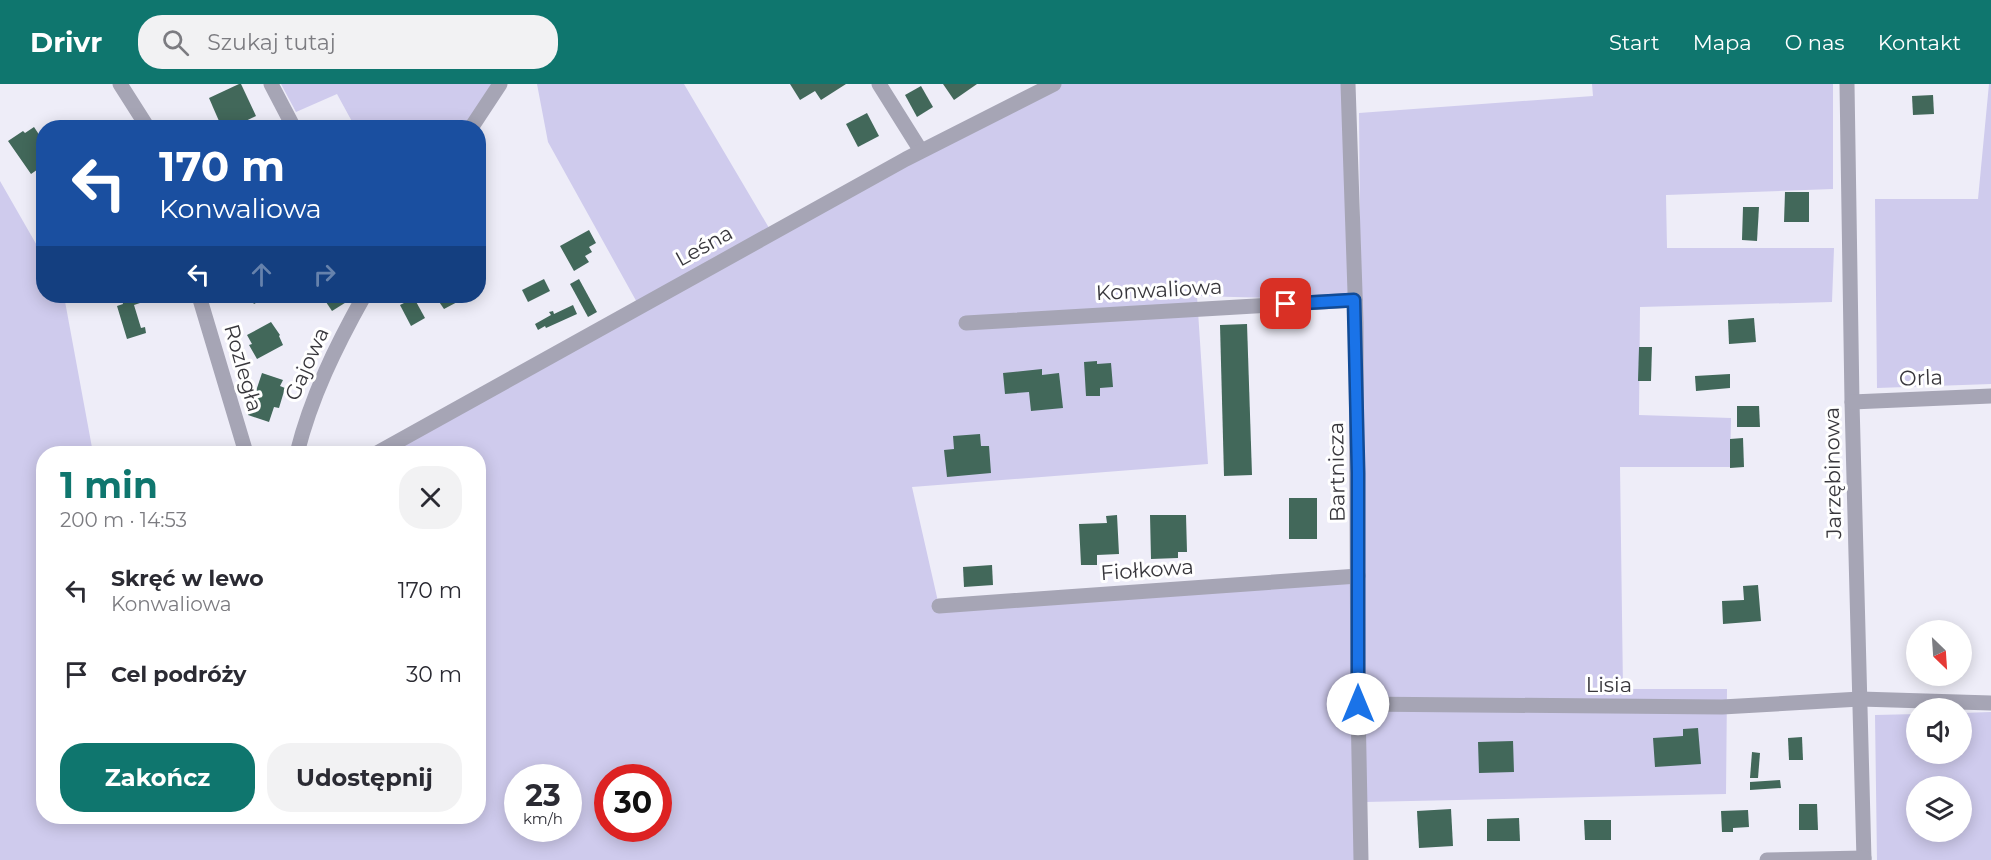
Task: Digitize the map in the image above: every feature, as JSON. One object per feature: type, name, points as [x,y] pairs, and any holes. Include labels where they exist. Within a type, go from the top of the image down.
[{"type":"street","points":[[120,84],[143,120]]},
{"type":"street","points":[[271,84],[290,120]]},
{"type":"street","points":[[476,120],[500,84]]},
{"type":"street","points":[[879,84],[921,151]]},
{"type":"street","name":"Leśna","points":[[389,446],[921,151],[1054,84]]},
{"type":"street","name":"Bartnicza","points":[[1348,84],[1354,300],[1361,860]]},
{"type":"street","name":"Jarzębinowa","points":[[1847,84],[1852,402],[1864,859]]},
{"type":"street","name":"Konwaliowa","points":[[966,323],[1354,300]]},
{"type":"street","name":"Rozległa","points":[[201,303],[244,446]]},
{"type":"street","name":"Gajowa","points":[[299,446],[305,422],[339,341],[360,303]]},
{"type":"street","name":"Orla","points":[[1852,402],[1991,396]]},
{"type":"street","name":"Fiołkowa","points":[[939,606],[1358,576]]},
{"type":"street","name":"Lisia","points":[[1358,704],[1722,707],[1860,699],[1991,703]]},
{"type":"street","points":[[1767,860],[1864,859]]},
{"type":"shaded area","points":[[281,84],[500,84],[476,120],[351,120],[337,94],[296,112]]},
{"type":"shaded area","points":[[537,84],[684,84],[772,233],[1054,84],[1348,84],[1355,300],[1197,296],[1208,464],[912,487],[939,606],[1358,576],[1356,860],[0,860],[0,181],[36,244],[36,303],[65,303],[92,446],[36,446],[36,824],[486,824],[486,446],[381,446],[639,306],[548,142]]},
{"type":"shaded area","points":[[1592,84],[1833,84],[1833,189],[1666,195],[1667,248],[1834,248],[1832,302],[1640,307],[1639,415],[1731,418],[1730,467],[1620,467],[1623,689],[1727,689],[1726,794],[1365,802],[1359,113],[1593,96]]},
{"type":"shaded area","points":[[1989,84],[1991,84],[1991,384],[1877,388],[1875,199],[1978,199]]},
{"type":"shaded area","points":[[1991,712],[1991,860],[1877,860],[1875,715],[1906,714],[1906,764],[1972,764],[1972,713]]},
{"type":"building","points":[[241,84],[256,116],[248,120],[219,120],[209,98]]},
{"type":"building","points":[[790,84],[846,84],[821,100],[815,91],[800,100]]},
{"type":"building","points":[[943,84],[977,84],[954,100]]},
{"type":"building","points":[[921,86],[933,107],[917,117],[905,95]]},
{"type":"building","points":[[1933,95],[1934,114],[1913,115],[1912,96]]},
{"type":"building","points":[[867,113],[879,136],[858,147],[846,124]]},
{"type":"building","points":[[34,127],[36,130],[36,171],[31,174],[8,141],[23,131],[25,133]]},
{"type":"building","points":[[1785,192],[1809,192],[1809,222],[1784,222]]},
{"type":"building","points":[[1743,207],[1759,207],[1757,241],[1742,240]]},
{"type":"building","points":[[589,230],[596,243],[589,247],[592,252],[585,256],[589,262],[574,271],[560,246]]},
{"type":"building","points":[[544,279],[550,291],[528,302],[522,290]]},
{"type":"building","points":[[579,279],[597,312],[588,317],[570,284]]},
{"type":"building","points":[[140,303],[134,305],[141,328],[145,327],[146,333],[127,339],[117,306]]},
{"type":"building","points":[[327,303],[345,303],[332,311]]},
{"type":"building","points":[[417,303],[425,318],[411,326],[400,305]]},
{"type":"building","points":[[440,303],[455,303],[444,309]]},
{"type":"building","points":[[573,305],[577,314],[538,330],[535,324],[551,315],[549,312],[553,311],[554,314]]},
{"type":"building","points":[[1754,318],[1756,342],[1729,344],[1728,320]]},
{"type":"building","points":[[271,322],[280,335],[283,345],[257,359],[249,345],[252,344],[247,335]]},
{"type":"building","points":[[1247,324],[1252,475],[1224,476],[1220,325]]},
{"type":"building","points":[[1639,347],[1652,347],[1651,381],[1638,381]]},
{"type":"building","points":[[1097,361],[1097,364],[1111,363],[1113,387],[1100,388],[1100,396],[1086,396],[1084,362]]},
{"type":"building","points":[[1042,369],[1042,375],[1059,373],[1063,408],[1031,411],[1029,392],[1005,394],[1003,373]]},
{"type":"building","points":[[262,373],[283,380],[280,386],[285,388],[279,408],[274,407],[269,422],[248,415]]},
{"type":"building","points":[[1730,374],[1730,388],[1696,391],[1695,376]]},
{"type":"building","points":[[1737,406],[1759,406],[1760,427],[1737,427]]},
{"type":"building","points":[[980,434],[981,446],[989,446],[991,473],[947,477],[944,450],[954,449],[953,436]]},
{"type":"building","points":[[1743,438],[1744,467],[1730,468],[1730,439]]},
{"type":"building","points":[[1289,498],[1317,498],[1317,539],[1289,539]]},
{"type":"building","points":[[1117,515],[1119,554],[1097,555],[1097,565],[1081,565],[1079,524],[1107,523],[1106,516]]},
{"type":"building","points":[[1150,515],[1186,515],[1187,552],[1178,552],[1178,558],[1151,559]]},
{"type":"building","points":[[992,565],[993,585],[964,587],[963,567]]},
{"type":"building","points":[[1758,585],[1761,621],[1723,624],[1722,601],[1744,600],[1743,586]]},
{"type":"building","points":[[1698,728],[1701,764],[1655,767],[1653,738],[1683,736],[1683,729]]},
{"type":"building","points":[[1802,737],[1803,760],[1789,760],[1788,738]]},
{"type":"building","points":[[1513,741],[1514,772],[1479,773],[1478,742]]},
{"type":"building","points":[[1752,752],[1760,753],[1758,778],[1750,778]]},
{"type":"building","points":[[1780,780],[1781,788],[1750,790],[1750,782]]},
{"type":"building","points":[[1799,804],[1817,804],[1818,830],[1799,830]]},
{"type":"building","points":[[1451,809],[1453,846],[1419,848],[1417,811]]},
{"type":"building","points":[[1748,810],[1749,827],[1733,828],[1733,832],[1722,832],[1721,811]]},
{"type":"building","points":[[1519,818],[1520,841],[1487,841],[1487,819]]},
{"type":"building","points":[[1584,820],[1611,820],[1611,840],[1585,840]]},
{"type":"route","points":[[1286,304],[1354,300],[1358,473],[1358,704]]}]
